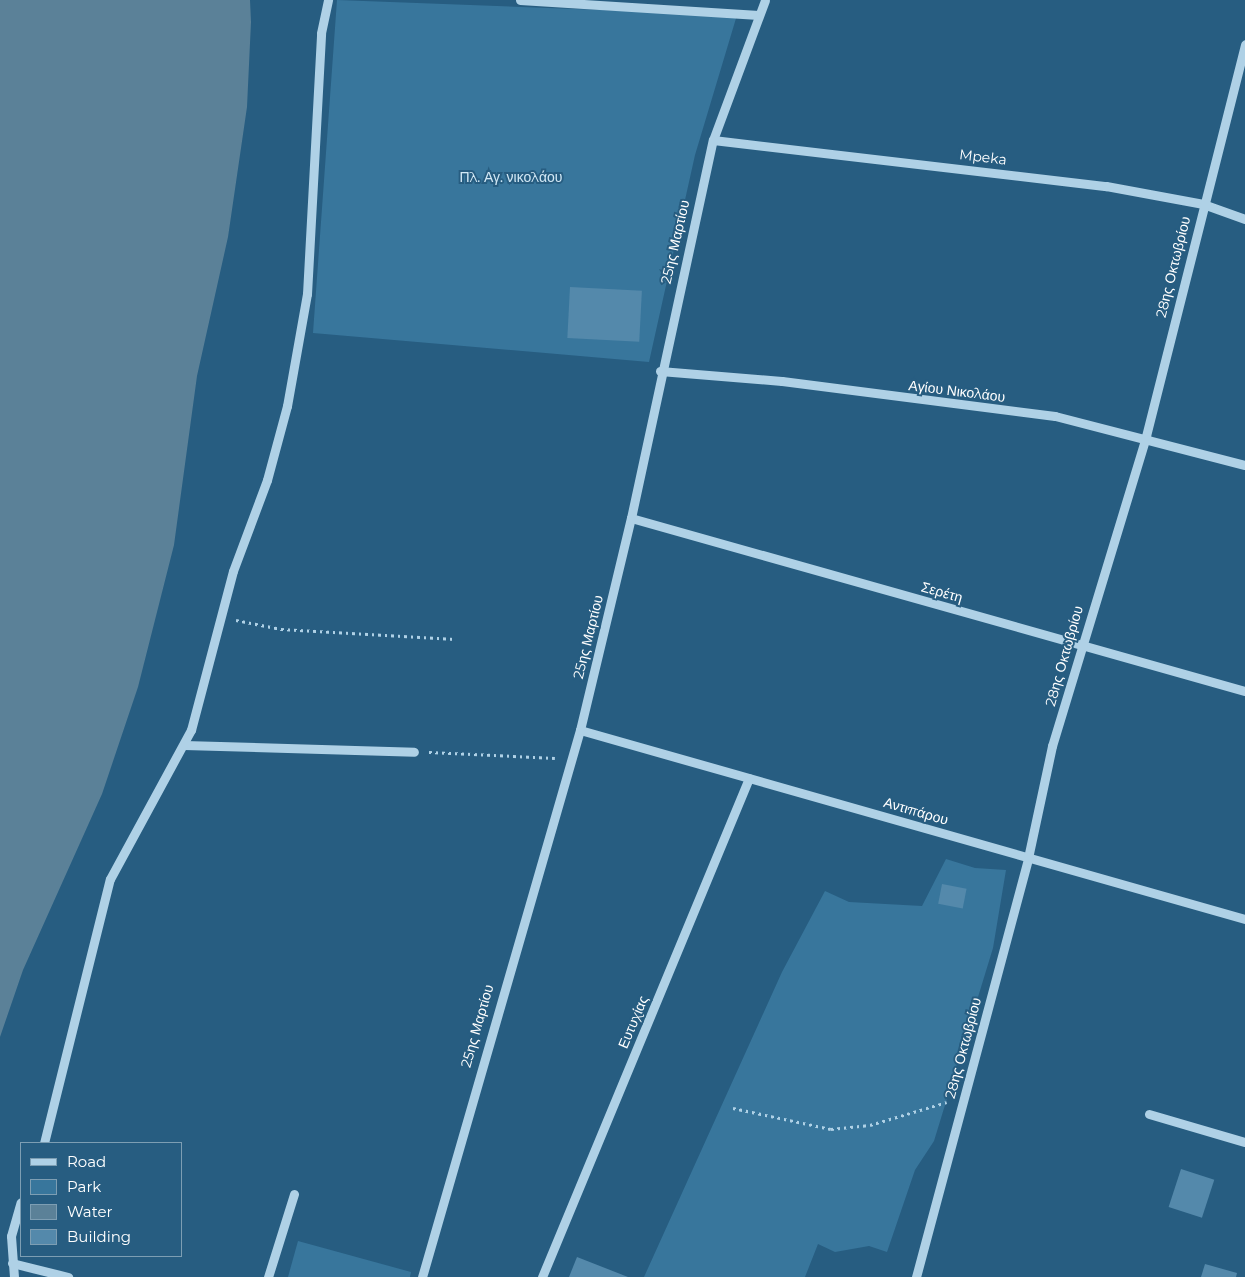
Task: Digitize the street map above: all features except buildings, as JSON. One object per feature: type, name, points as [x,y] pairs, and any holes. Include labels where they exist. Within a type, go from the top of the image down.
[{"type":"street","points":[[44,1142],[110,879],[145,808],[184,745],[247,527],[267,480],[303,331],[321,33],[328,0]]},
{"type":"street","points":[[520,0],[759,15]]},
{"type":"street","name":"25ης Μαρτίου","points":[[422,1277],[580,730],[631,518],[660,371],[713,140],[764,0]]},
{"type":"street","name":"28ης Οκτωβρίου","points":[[917,1277],[1028,858],[1080,646],[1146,436],[1203,204],[1245,44]]},
{"type":"street","name":"Mpeka","points":[[713,140],[1097,185],[1203,204],[1245,218]]},
{"type":"street","name":"Αγίου Νικολάου","points":[[660,371],[782,381],[1055,416],[1146,436],[1245,464]]},
{"type":"street","name":"Σερέτη","points":[[631,518],[1245,691]]},
{"type":"street","name":"Αντιπάρου","points":[[580,730],[1245,919]]},
{"type":"street","points":[[184,745],[414,752]]},
{"type":"street","name":"Ευτυχίας","points":[[542,1277],[749,778]]},
{"type":"street","points":[[1149,1114],[1245,1142]]},
{"type":"street","points":[[268,1277],[294,1194]]},
{"type":"street","points":[[14,1277],[11,1236],[20,1205]]},
{"type":"street","points":[[12,1263],[68,1277]]},
{"type":"path","points":[[220,617],[281,629],[455,638]]},
{"type":"path","points":[[414,752],[571,759]]},
{"type":"path","points":[[733,1108],[831,1129],[870,1125],[964,1097]]},
{"type":"green space","name":"Πλ. Αγ. νικολάου","points":[[337,0],[737,15],[695,155],[649,362],[313,333]]},
{"type":"green space","points":[[946,859],[975,868],[1006,870],[993,948],[934,1141],[915,1170],[887,1252],[869,1246],[835,1252],[818,1244],[805,1277],[644,1277],[782,972],[825,891],[849,902],[922,906]]},
{"type":"green space","points":[[298,1241],[411,1272],[410,1277],[288,1277]]},
{"type":"water","points":[[0,0],[250,0],[251,22],[247,107],[228,237],[197,376],[174,545],[138,687],[102,794],[23,970],[0,1037]]}]
